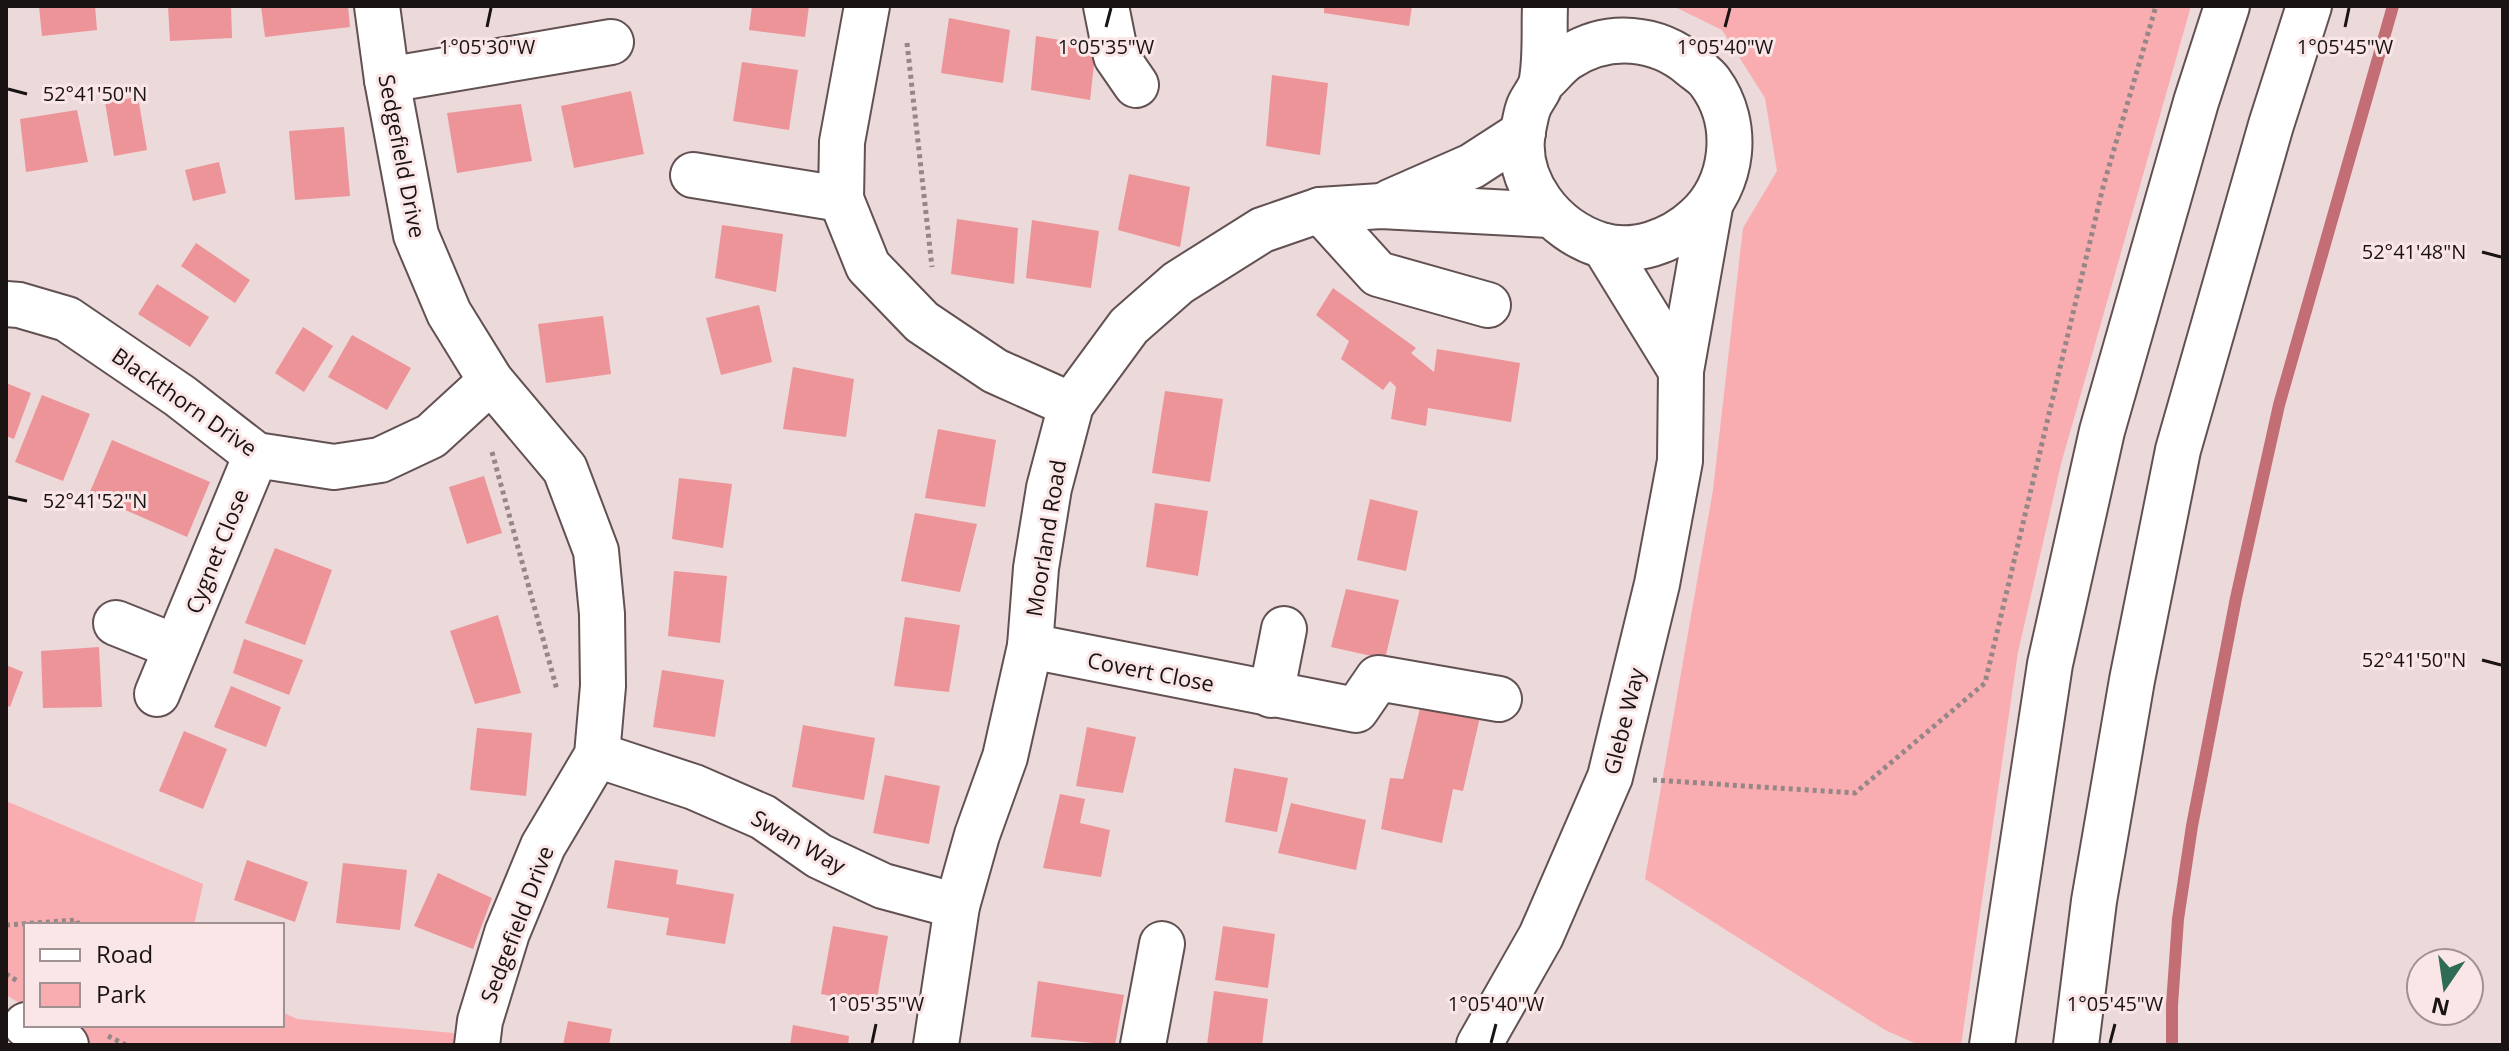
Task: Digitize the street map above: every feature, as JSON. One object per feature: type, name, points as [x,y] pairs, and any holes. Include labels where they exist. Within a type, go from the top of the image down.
[{"type":"main road","name":"Sedgefield Drive","points":[[377,6],[387,80],[416,235],[480,390],[565,469],[596,551],[602,614],[603,686],[597,755],[543,846],[525,889],[490,985],[477,1045]]},
{"type":"main road","points":[[867,6],[842,142],[841,199],[868,266],[922,322],[995,371],[1071,405]]},
{"type":"main road","points":[[1106,6],[1116,56],[1136,85]]},
{"type":"main road","points":[[1542,82],[1545,6]]},
{"type":"main road","points":[[1607,6],[1633,39]]},
{"type":"main road","points":[[1992,1045],[2050,664],[2098,447],[2196,102],[2227,6]]},
{"type":"main road","points":[[2076,1045],[2094,901],[2132,680],[2178,450],[2266,140],[2309,6]]},
{"type":"main road","points":[[1633,39],[1676,52],[1710,81],[1729,122],[1729,166],[1710,207],[1681,233],[1644,247],[1604,246],[1575,235],[1550,215],[1533,191],[1524,163],[1523,133],[1529,106],[1542,82],[1567,58],[1599,43],[1633,39]]},
{"type":"main road","points":[[387,80],[611,42]]},
{"type":"main road","name":"Moorland Road","points":[[1381,206],[1472,166],[1523,133]]},
{"type":"main road","points":[[693,175],[841,199]]},
{"type":"main road","name":"Moorland Road","points":[[936,1045],[957,906],[977,835],[1005,757],[1030,646],[1036,568],[1049,488],[1071,405],[1129,326],[1178,283],[1262,230],[1320,210],[1381,206],[1550,215]]},
{"type":"main road","name":"Glebe Way","points":[[1479,1045],[1541,936],[1610,777],[1657,584],[1680,461],[1681,371],[1710,207]]},
{"type":"main road","points":[[1320,210],[1378,274],[1488,305]]},
{"type":"main road","points":[[1604,246],[1681,371]]},
{"type":"main road","name":"Blackthorn Drive","points":[[6,304],[67,319],[180,396],[256,455],[334,467],[380,460],[431,436],[480,390]]},
{"type":"main road","name":"Cygnet Close","points":[[157,694],[256,455]]},
{"type":"main road","points":[[116,623],[176,647]]},
{"type":"main road","points":[[1271,695],[1284,629]]},
{"type":"main road","name":"Covert Close","points":[[1030,646],[1356,710],[1378,678],[1499,699]]},
{"type":"main road","name":"Swan Way","points":[[597,755],[694,787],[763,817],[819,856],[883,886],[957,906]]},
{"type":"main road","points":[[1143,1045],[1162,944]]},
{"type":"main road","points":[[6,1015],[24,1024]]},
{"type":"main road","points":[[30,1027],[66,1045]]},
{"type":"path","points":[[1610,777],[1855,793],[1985,683],[2103,187],[2156,6]]},
{"type":"path","points":[[907,38],[933,273]]},
{"type":"path","points":[[480,390],[487,436],[558,693]]},
{"type":"path","points":[[34,923],[77,920],[78,923]]},
{"type":"green space","points":[[1673,6],[2191,6],[2061,464],[2018,652],[1961,1045],[1919,1045],[1885,1030],[1645,879],[1713,490],[1743,228],[1777,171],[1765,98],[1722,30]]},
{"type":"green space","points":[[6,801],[203,884],[194,923],[24,923],[24,1006],[6,995]]},
{"type":"green space","points":[[284,1013],[297,1019],[454,1033],[453,1045],[85,1045],[57,1027],[284,1027]]},
{"type":"building","points":[[39,6],[95,6],[97,30],[42,36]]},
{"type":"building","points":[[168,6],[231,6],[232,38],[170,41]]},
{"type":"building","points":[[261,6],[348,6],[350,27],[265,37]]},
{"type":"building","points":[[752,6],[809,6],[805,37],[749,30]]},
{"type":"building","points":[[1324,6],[1412,6],[1409,26],[1324,13]]},
{"type":"building","points":[[949,18],[1010,30],[1003,83],[941,73]]},
{"type":"building","points":[[1036,36],[1096,46],[1090,100],[1031,90]]},
{"type":"building","points":[[742,62],[798,70],[789,130],[733,121]]},
{"type":"building","points":[[1272,75],[1328,83],[1320,155],[1266,146]]},
{"type":"building","points":[[631,91],[644,154],[574,168],[561,106]]},
{"type":"building","points":[[138,97],[147,150],[114,156],[105,102]]},
{"type":"building","points":[[521,104],[532,161],[457,173],[447,113]]},
{"type":"building","points":[[77,110],[88,162],[26,172],[20,119]]},
{"type":"building","points":[[344,127],[350,196],[295,200],[289,131]]},
{"type":"building","points":[[219,162],[226,193],[193,201],[185,170]]},
{"type":"building","points":[[1129,174],[1190,187],[1180,247],[1118,230]]},
{"type":"building","points":[[957,219],[1018,228],[1014,284],[951,274]]},
{"type":"building","points":[[1032,220],[1099,231],[1091,288],[1026,278]]},
{"type":"building","points":[[722,225],[783,234],[776,292],[715,278]]},
{"type":"building","points":[[196,243],[250,280],[235,303],[181,266]]},
{"type":"building","points":[[157,284],[209,317],[190,347],[138,314]]},
{"type":"building","points":[[1333,288],[1416,348],[1411,353],[1434,372],[1437,349],[1520,363],[1511,422],[1428,408],[1426,426],[1391,419],[1396,387],[1390,381],[1383,390],[1341,359],[1349,341],[1316,315]]},
{"type":"building","points":[[759,305],[772,362],[721,375],[706,318]]},
{"type":"building","points":[[603,316],[611,374],[546,383],[538,324]]},
{"type":"building","points":[[303,327],[333,346],[304,392],[275,373]]},
{"type":"building","points":[[352,335],[411,368],[387,410],[328,377]]},
{"type":"building","points":[[793,367],[854,379],[846,437],[783,429]]},
{"type":"building","points":[[6,383],[31,393],[14,439],[6,436]]},
{"type":"building","points":[[1165,391],[1223,399],[1210,482],[1152,473]]},
{"type":"building","points":[[42,395],[90,414],[63,481],[15,462]]},
{"type":"building","points":[[938,429],[996,440],[985,507],[925,498]]},
{"type":"building","points":[[112,440],[210,482],[187,537],[89,494]]},
{"type":"building","points":[[484,476],[502,533],[467,544],[449,487]]},
{"type":"building","points":[[679,478],[732,484],[723,548],[672,539]]},
{"type":"building","points":[[1370,499],[1418,511],[1406,571],[1357,560]]},
{"type":"building","points":[[1155,503],[1208,511],[1198,576],[1146,567]]},
{"type":"building","points":[[915,513],[977,524],[960,592],[901,581]]},
{"type":"building","points":[[275,548],[332,570],[305,645],[245,623]]},
{"type":"building","points":[[674,571],[727,576],[720,643],[668,636]]},
{"type":"building","points":[[1346,589],[1399,600],[1385,659],[1331,647]]},
{"type":"building","points":[[498,615],[521,693],[475,704],[450,631]]},
{"type":"building","points":[[905,617],[960,625],[949,692],[894,686]]},
{"type":"building","points":[[244,639],[303,660],[289,695],[233,673]]},
{"type":"building","points":[[99,647],[102,707],[43,708],[41,651]]},
{"type":"building","points":[[6,665],[23,672],[10,707],[6,705]]},
{"type":"building","points":[[662,670],[724,680],[715,737],[653,727]]},
{"type":"building","points":[[231,686],[281,707],[266,747],[214,727]]},
{"type":"building","points":[[1421,704],[1480,717],[1463,791],[1453,789],[1442,843],[1381,829],[1390,778],[1403,779]]},
{"type":"building","points":[[803,725],[875,738],[864,800],[792,787]]},
{"type":"building","points":[[1087,727],[1136,737],[1123,793],[1076,786]]},
{"type":"building","points":[[477,728],[532,733],[526,796],[470,790]]},
{"type":"building","points":[[184,731],[227,749],[203,809],[159,791]]},
{"type":"building","points":[[1234,768],[1288,778],[1277,832],[1225,822]]},
{"type":"building","points":[[885,775],[940,786],[929,844],[873,833]]},
{"type":"building","points":[[1060,794],[1085,799],[1080,823],[1110,830],[1101,877],[1043,868]]},
{"type":"building","points":[[1291,803],[1366,820],[1356,870],[1278,853]]},
{"type":"building","points":[[247,860],[308,882],[295,922],[234,900]]},
{"type":"building","points":[[615,860],[678,870],[676,884],[734,894],[725,944],[666,935],[669,918],[607,908]]},
{"type":"building","points":[[343,863],[407,870],[400,930],[336,923]]},
{"type":"building","points":[[438,873],[492,898],[473,949],[414,926]]},
{"type":"building","points":[[833,926],[888,936],[876,1004],[821,994]]},
{"type":"building","points":[[1223,926],[1275,934],[1268,988],[1215,980]]},
{"type":"building","points":[[1038,981],[1124,995],[1115,1045],[1031,1037]]},
{"type":"building","points":[[1214,991],[1268,999],[1262,1045],[1207,1045]]},
{"type":"building","points":[[568,1021],[612,1029],[609,1045],[563,1045]]},
{"type":"building","points":[[793,1025],[849,1036],[848,1045],[790,1045]]},
{"type":"waterway","points":[[2172,1045],[2178,919],[2192,826],[2236,598],[2279,405],[2393,6]]}]
